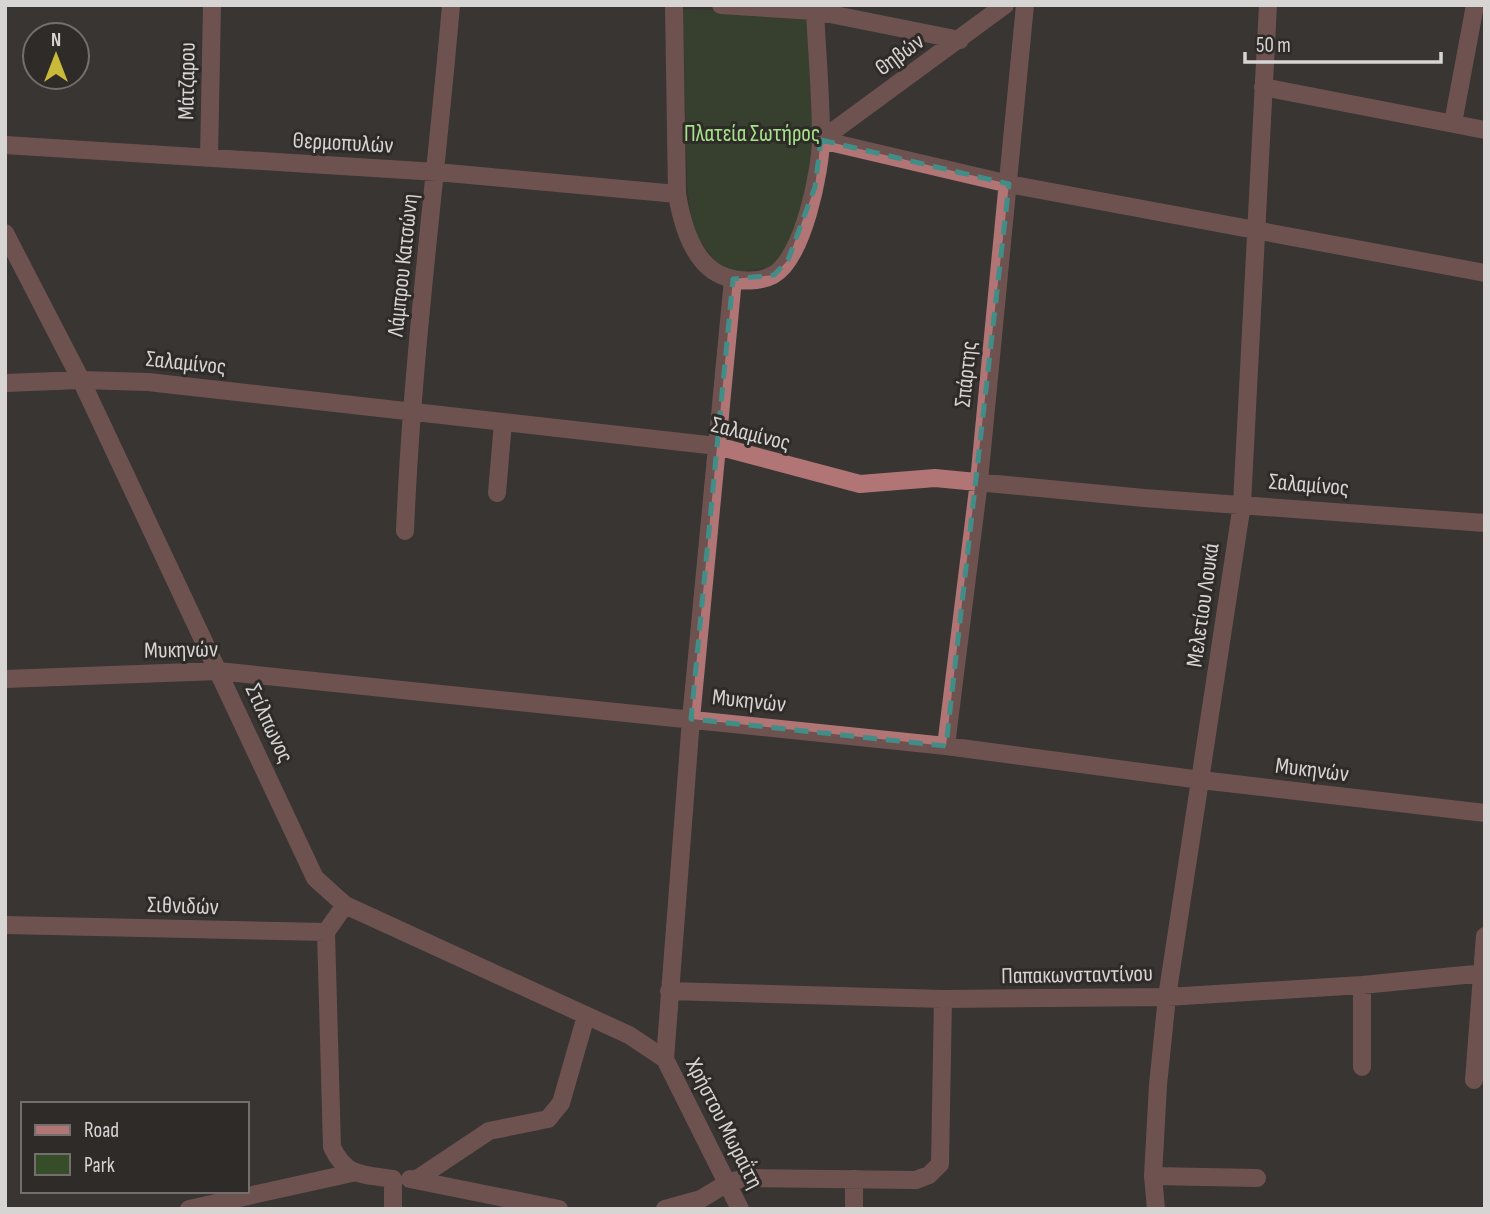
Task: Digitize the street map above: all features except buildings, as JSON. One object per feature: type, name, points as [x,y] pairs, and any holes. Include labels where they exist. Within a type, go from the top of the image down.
[{"type":"street","name":"Μάτζαρου","points":[[209,158],[212,5]]},
{"type":"street","name":"Λάμπρου Κατσώνη","points":[[405,531],[410,411],[437,172],[451,5]]},
{"type":"street","points":[[674,5],[677,194],[682,219],[698,253],[718,275],[755,280],[774,275],[788,260],[799,239],[815,187],[821,141],[815,11]]},
{"type":"street","points":[[721,5],[815,11],[960,40]]},
{"type":"street","name":"Θηβών","points":[[821,141],[1005,5]]},
{"type":"street","name":"Σπάρτης","points":[[946,746],[979,481],[1025,5]]},
{"type":"street","name":"Μελετίου Λουκά","points":[[1156,1209],[1153,1176],[1158,1085],[1167,997],[1242,504],[1268,5]]},
{"type":"street","points":[[1453,123],[1475,5]]},
{"type":"street","points":[[1263,86],[1485,130]]},
{"type":"street","points":[[821,141],[1009,184],[1485,273]]},
{"type":"street","name":"Θερμοπυλών","points":[[5,145],[437,172],[677,194]]},
{"type":"street","name":"Στίλπωνος","points":[[5,233],[81,380],[308,867],[324,889],[345,905],[629,1035],[665,1059]]},
{"type":"street","points":[[665,1059],[691,719],[733,279]]},
{"type":"street","name":"Σαλαμίνος","points":[[5,383],[81,380],[148,382],[717,446],[809,473],[860,484],[935,478],[1144,498],[1485,523]]},
{"type":"street","points":[[497,493],[503,422]]},
{"type":"street","name":"Μυκηνών","points":[[5,679],[218,671],[946,746],[1202,780],[1485,813]]},
{"type":"street","points":[[345,905],[326,932],[332,1147],[339,1161],[352,1173]]},
{"type":"street","name":"Σιθνιδών","points":[[5,925],[326,932]]},
{"type":"street","points":[[1474,1080],[1485,936]]},
{"type":"street","name":"Παπακωνσταντίνου","points":[[669,991],[943,999],[1167,997],[1362,985],[1483,973]]},
{"type":"street","points":[[1362,985],[1362,1066]]},
{"type":"street","points":[[664,1209],[701,1199],[729,1182],[765,1176],[916,1180],[929,1175],[940,1164],[943,999]]},
{"type":"street","points":[[417,1179],[489,1131],[548,1119],[555,1113],[561,1103],[586,1016]]},
{"type":"street","name":"Χρήστου Μωραΐτη","points":[[665,1059],[729,1182],[740,1209]]},
{"type":"street","points":[[189,1209],[352,1173],[393,1179],[417,1179],[514,1204],[559,1209]]},
{"type":"street","points":[[1153,1176],[1257,1178]]},
{"type":"street","points":[[393,1179],[393,1209]]},
{"type":"street","points":[[853,1179],[854,1209]]},
{"type":"highlighted area","points":[[821,140],[1009,184],[946,746],[691,719],[733,279],[774,275],[788,260],[815,187]]},
{"type":"green space","name":"Πλατεία Σωτήρος","points":[[683,9],[811,14],[818,141],[797,238],[771,267],[737,272],[719,266],[692,230],[687,183]]}]
